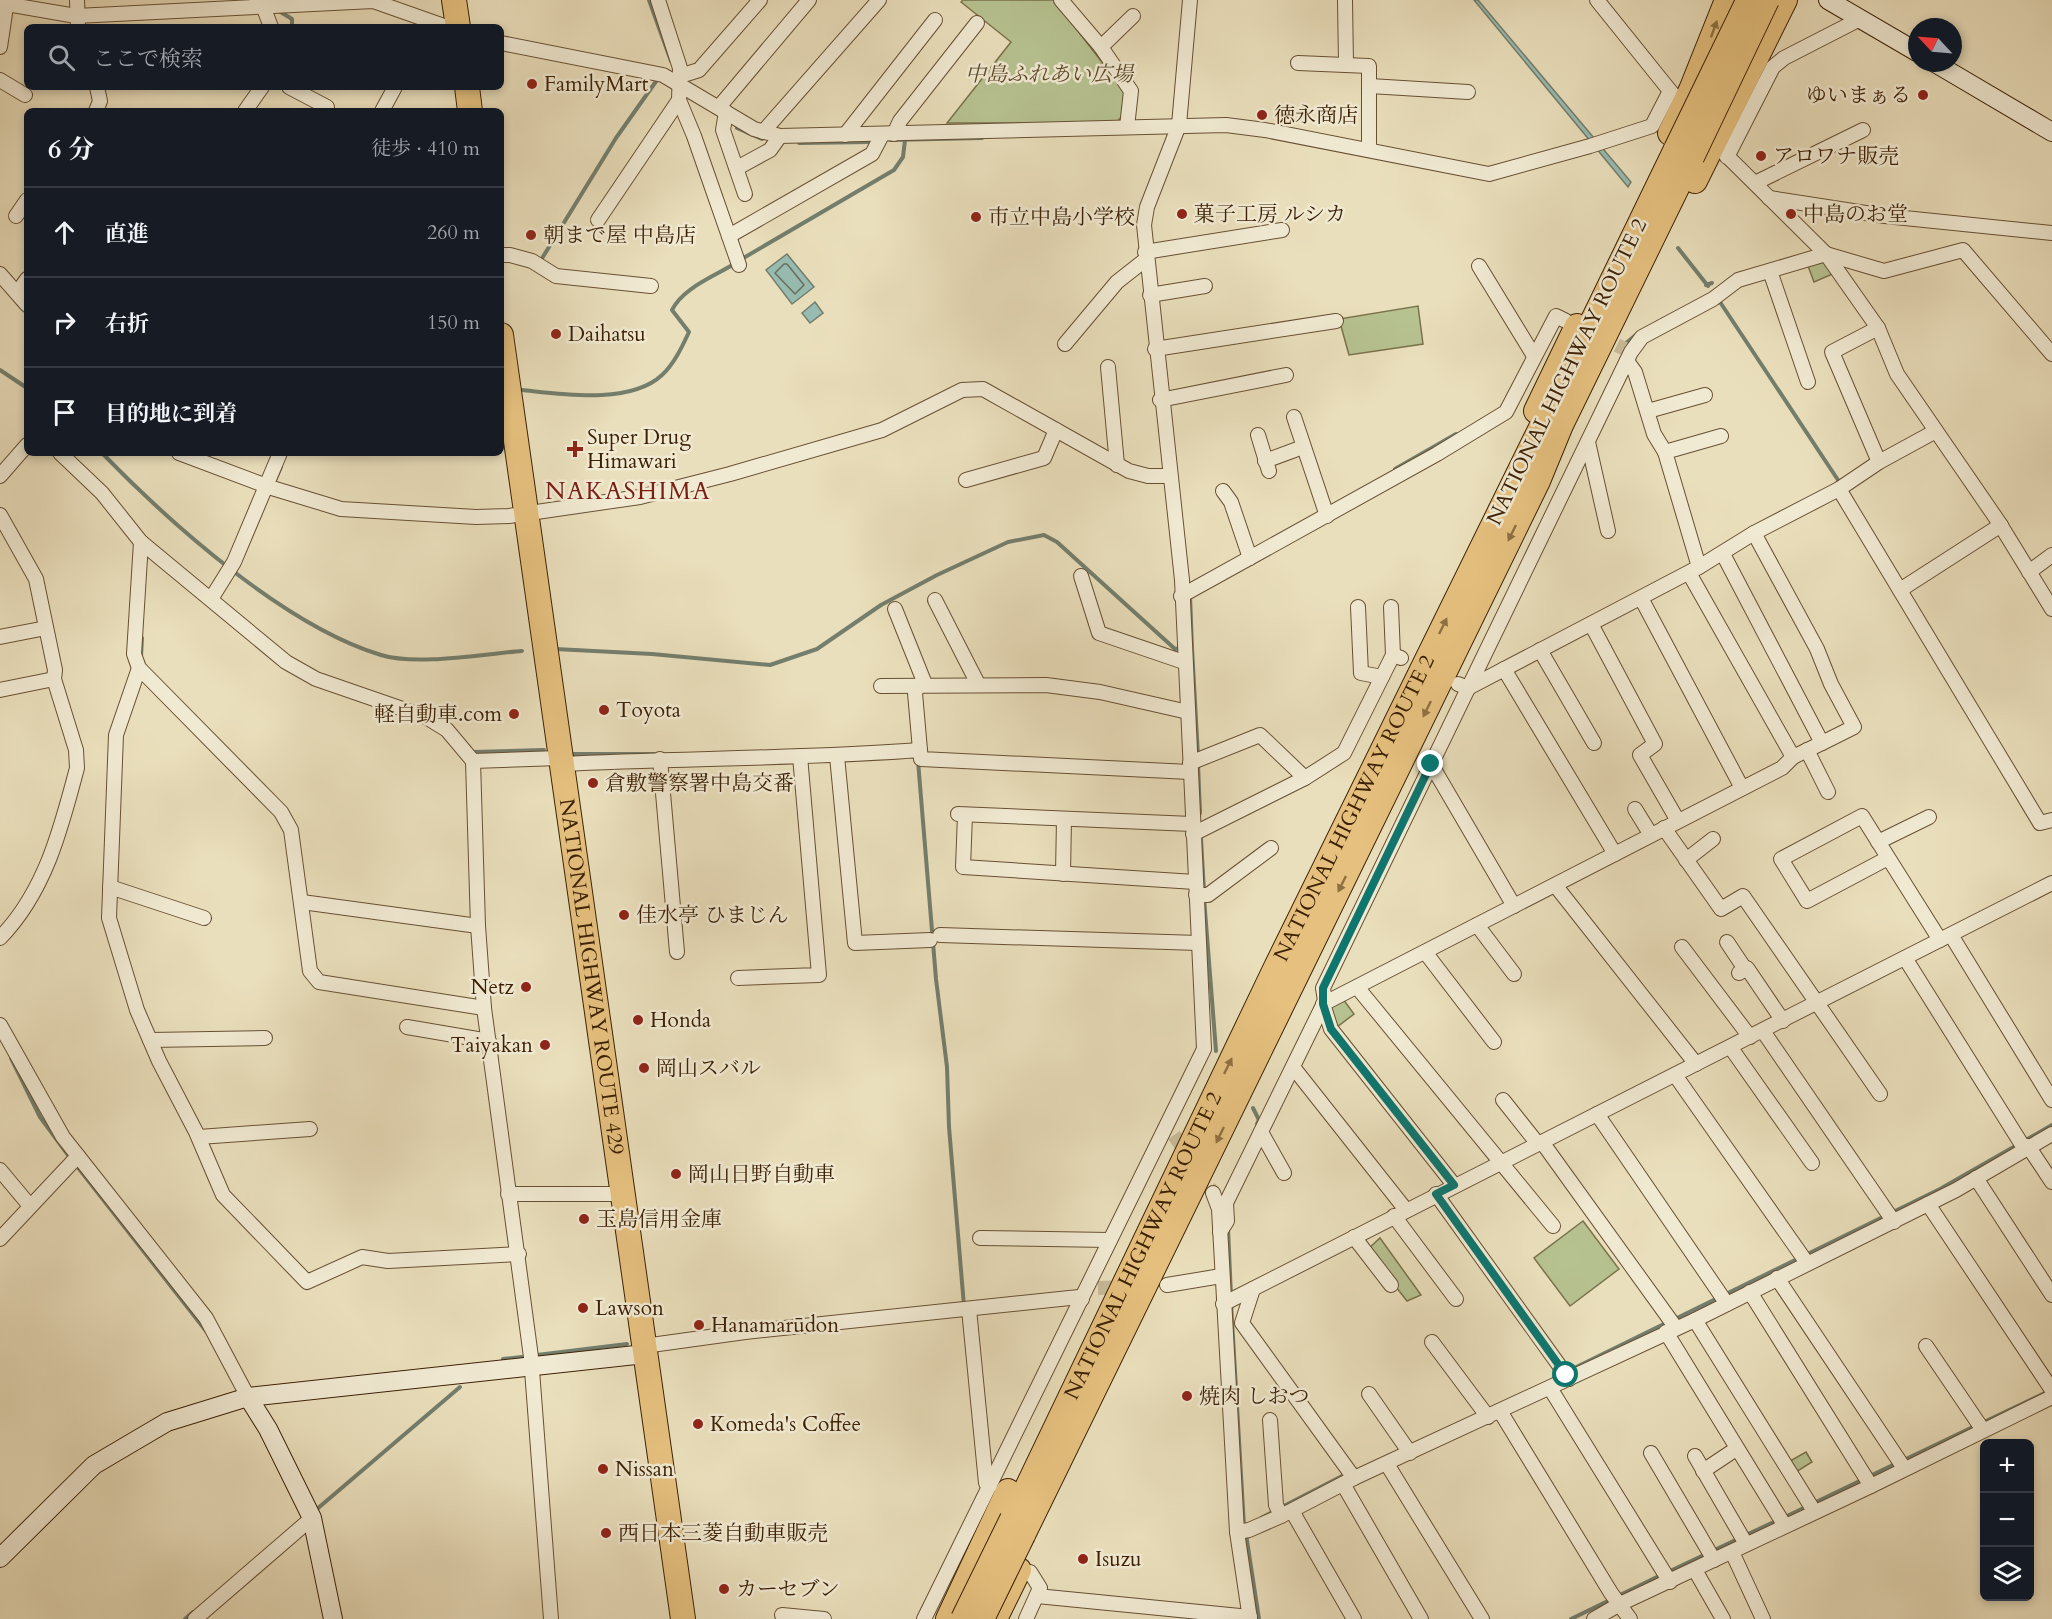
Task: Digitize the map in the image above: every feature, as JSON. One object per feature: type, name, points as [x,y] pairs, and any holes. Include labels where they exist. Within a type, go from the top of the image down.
[{"type":"highway","points":[[454,0],[458,24]]},
{"type":"highway","points":[[1503,504],[1534,414],[1691,90],[1727,0]]},
{"type":"highway","name":"NATIONAL HIGHWAY ROUTE 2","points":[[982,1619],[1002,1516],[1184,1208],[1538,481],[1684,153],[1748,0]]},
{"type":"highway","name":"NATIONAL HIGHWAY ROUTE 2","points":[[963,1619],[1002,1516],[1148,1232],[1503,504],[1684,153],[1767,0]]},
{"type":"highway","points":[[1538,481],[1567,439],[1785,0]]},
{"type":"highway","points":[[466,90],[470,108]]},
{"type":"highway","name":"NATIONAL HIGHWAY ROUTE 429","points":[[504,356],[683,1619]]},
{"type":"highway","points":[[995,1619],[1134,1326],[1184,1208]]},
{"type":"highway","points":[[948,1619],[1052,1400],[1115,1280],[1148,1232]]},
{"type":"street","points":[[77,0],[77,21]]},
{"type":"street","points":[[0,47],[4,2],[77,21],[259,3],[373,0],[426,24]]},
{"type":"street","points":[[658,0],[680,79],[679,100],[731,235],[738,263]]},
{"type":"street","points":[[680,79],[699,70],[760,0]]},
{"type":"street","points":[[745,194],[723,130],[722,110],[809,0]]},
{"type":"street","points":[[763,132],[879,0]]},
{"type":"street","points":[[1061,0],[1101,48],[1131,91],[1127,127]]},
{"type":"street","points":[[990,1486],[1082,1299],[1094,1286],[1110,1240],[1169,1132],[1204,1049],[1194,765],[1183,653],[1187,593],[1182,580],[1169,476],[1143,225],[1179,125],[1190,0]]},
{"type":"street","points":[[1345,0],[1346,63]]},
{"type":"street","points":[[504,44],[680,79],[722,110],[763,132],[780,136],[1226,125],[1265,130],[1489,174],[1652,126],[1673,95],[1597,0]]},
{"type":"street","points":[[1828,0],[1908,47]]},
{"type":"street","points":[[259,3],[270,24]]},
{"type":"street","points":[[1101,48],[1133,16]]},
{"type":"street","points":[[1860,19],[1784,58],[1773,67],[1725,154],[1826,254],[1878,328],[1897,374],[1934,432],[2001,525],[2052,609]]},
{"type":"street","points":[[845,135],[935,20]]},
{"type":"street","points":[[731,235],[872,154],[977,23]]},
{"type":"street","points":[[1298,63],[1346,63],[1369,66],[1370,150]]},
{"type":"street","points":[[1950,72],[2052,132]]},
{"type":"street","points":[[0,80],[25,95]]},
{"type":"street","points":[[1370,86],[1468,92]]},
{"type":"street","points":[[97,108],[100,101],[98,90]]},
{"type":"street","points":[[247,108],[260,90]]},
{"type":"street","points":[[295,90],[327,107]]},
{"type":"street","points":[[384,108],[392,90]]},
{"type":"street","points":[[598,220],[679,100]]},
{"type":"street","points":[[1755,183],[1863,130]]},
{"type":"street","points":[[736,168],[770,150],[780,136]]},
{"type":"street","points":[[1770,198],[1885,216],[2052,233]]},
{"type":"street","points":[[16,216],[24,204]]},
{"type":"street","points":[[1065,344],[1117,282],[1145,256],[1282,230]]},
{"type":"street","points":[[1454,1185],[1331,1029],[1323,1004],[1323,988],[1431,764],[1463,686],[1588,442],[1628,354],[1642,337],[1713,298],[1738,280],[1826,254],[1884,271],[1963,250],[2052,354]]},
{"type":"street","points":[[504,255],[532,261],[556,276],[651,286]]},
{"type":"street","points":[[1479,266],[1534,356]]},
{"type":"street","points":[[1770,271],[1808,382]]},
{"type":"street","points":[[0,274],[24,301]]},
{"type":"street","points":[[17,293],[24,283]]},
{"type":"street","points":[[1150,295],[1205,286]]},
{"type":"street","points":[[1187,593],[1325,512],[1506,412],[1556,316],[1562,319]]},
{"type":"street","points":[[1155,349],[1336,321]]},
{"type":"street","points":[[1878,328],[1832,352],[1879,462]]},
{"type":"street","points":[[1628,354],[1654,434],[1665,452],[1694,570],[1793,757]]},
{"type":"street","points":[[1108,367],[1117,465]]},
{"type":"street","points":[[1160,400],[1286,375]]},
{"type":"street","points":[[191,456],[269,487],[341,509],[476,517],[526,514],[640,497],[730,474],[882,430],[962,390],[983,389],[1117,465],[1138,474],[1169,476]]},
{"type":"street","points":[[1648,411],[1706,395]]},
{"type":"street","points":[[1293,417],[1325,512]]},
{"type":"street","points":[[966,480],[1044,458],[1056,430]]},
{"type":"street","points":[[1463,686],[1504,669],[1694,570],[1754,533],[1841,488],[1879,462],[1934,432]]},
{"type":"street","points":[[1258,435],[1267,466],[1303,447]]},
{"type":"street","points":[[1665,452],[1721,435]]},
{"type":"street","points":[[1588,442],[1608,531]]},
{"type":"street","points":[[0,476],[24,448]]},
{"type":"street","points":[[63,456],[102,493],[141,542],[286,662],[316,679],[426,717],[443,726],[473,761],[478,926],[484,1008],[508,1194],[519,1254],[532,1368],[551,1619]]},
{"type":"street","points":[[211,599],[232,567],[269,487],[279,456]]},
{"type":"street","points":[[1841,488],[1903,588],[2040,823],[2051,823]]},
{"type":"street","points":[[1222,490],[1231,502],[1250,558]]},
{"type":"street","points":[[0,515],[36,579],[55,670],[54,679],[76,750],[77,768],[44,872],[20,918],[2,932]]},
{"type":"street","points":[[1903,588],[2001,525]]},
{"type":"street","points":[[1037,1596],[1250,1618],[1221,1276],[1223,1228],[1226,1203],[1323,1004],[1782,768],[1793,757],[1854,727],[1831,684],[1817,649],[1754,533]]},
{"type":"street","points":[[141,542],[134,654],[139,668],[281,812],[291,830],[310,970],[319,982],[484,1008]]},
{"type":"street","points":[[1723,554],[1822,743]]},
{"type":"street","points":[[2029,572],[2052,555]]},
{"type":"street","points":[[1081,576],[1099,633],[1183,653]]},
{"type":"street","points":[[1641,598],[1742,788]]},
{"type":"street","points":[[935,600],[978,684]]},
{"type":"street","points":[[1358,607],[1361,673],[1382,677]]},
{"type":"street","points":[[1270,848],[1200,892],[1063,874],[963,867],[961,815],[1064,819],[1196,830],[1305,778],[1344,753],[1382,677],[1397,656],[1391,607]]},
{"type":"street","points":[[895,609],[922,685]]},
{"type":"street","points":[[1591,624],[1655,744],[1640,755],[1678,821]]},
{"type":"street","points":[[0,637],[46,628]]},
{"type":"street","points":[[1540,650],[1594,743]]},
{"type":"street","points":[[139,668],[116,735],[109,918],[137,1010],[199,1137],[223,1195],[307,1282],[362,1257],[388,1261],[519,1254]]},
{"type":"street","points":[[1504,669],[1615,854]]},
{"type":"street","points":[[0,690],[54,679]]},
{"type":"street","points":[[922,685],[915,693],[921,759],[1194,765],[1260,735],[1305,778]]},
{"type":"street","points":[[881,686],[1046,685],[1089,690],[1188,712]]},
{"type":"street","points":[[473,761],[837,756],[920,750]]},
{"type":"street","points":[[1807,750],[1828,792]]},
{"type":"street","points":[[738,978],[819,975],[800,756]]},
{"type":"street","points":[[837,756],[855,943],[935,937],[1199,943]]},
{"type":"street","points":[[660,759],[677,952]]},
{"type":"street","points":[[1431,764],[1514,906]]},
{"type":"street","points":[[1635,809],[1650,835]]},
{"type":"street","points":[[1888,858],[1807,901],[1780,859],[1862,816],[1888,858],[1946,938],[2052,1100]]},
{"type":"street","points":[[1878,842],[1929,817]]},
{"type":"street","points":[[1063,874],[1064,819]]},
{"type":"street","points":[[1664,828],[1721,909],[1743,896],[1819,1002],[1880,1094]]},
{"type":"street","points":[[1686,860],[1713,839]]},
{"type":"street","points":[[1223,1304],[2052,883]]},
{"type":"street","points":[[1555,885],[1696,1064]]},
{"type":"street","points":[[110,887],[204,918]]},
{"type":"street","points":[[302,903],[478,926]]},
{"type":"street","points":[[1477,925],[1514,974]]},
{"type":"street","points":[[1727,942],[1742,971],[1783,1021]]},
{"type":"street","points":[[1682,947],[1757,1034],[1890,1217]]},
{"type":"street","points":[[1425,952],[1494,1042]]},
{"type":"street","points":[[1905,958],[2023,1145],[2052,1182]]},
{"type":"street","points":[[1357,987],[1553,1226]]},
{"type":"street","points":[[0,1025],[63,1137],[206,1317],[248,1397],[268,1429],[308,1521],[333,1619]]},
{"type":"street","points":[[407,1027],[489,1041]]},
{"type":"street","points":[[150,1040],[265,1038]]},
{"type":"street","points":[[1731,1048],[1812,1163]]},
{"type":"street","points":[[1293,1067],[1400,1213],[1456,1299]]},
{"type":"street","points":[[1675,1075],[1804,1259]]},
{"type":"street","points":[[1503,1100],[1540,1143],[1671,1325],[1736,1449],[1784,1526]]},
{"type":"street","points":[[1597,1114],[1724,1299]]},
{"type":"street","points":[[199,1137],[310,1129]]},
{"type":"street","points":[[1261,1132],[1284,1173]]},
{"type":"street","points":[[1243,1531],[1349,1477],[1387,1464],[1408,1450],[1550,1388],[1566,1375],[1671,1325],[1695,1320],[1724,1299],[1749,1292],[1777,1278],[1804,1259],[1890,1217],[1928,1204],[1977,1178],[2023,1145],[2052,1134]]},
{"type":"street","points":[[0,1239],[78,1156]]},
{"type":"street","points":[[0,1170],[30,1206]]},
{"type":"street","points":[[1977,1178],[2052,1295]]},
{"type":"street","points":[[1213,1193],[1223,1228]]},
{"type":"street","points":[[508,1194],[624,1194]]},
{"type":"street","points":[[1436,1194],[1566,1375]]},
{"type":"street","points":[[1928,1204],[2050,1386]]},
{"type":"street","points":[[1354,1237],[1391,1285]]},
{"type":"street","points":[[980,1238],[1110,1240]]},
{"type":"street","points":[[1167,1285],[1221,1276]]},
{"type":"street","points":[[1777,1278],[1904,1468]]},
{"type":"street","points":[[1253,1289],[1242,1323],[1349,1477],[1421,1619]]},
{"type":"street","points":[[1749,1292],[1871,1486]]},
{"type":"street","points":[[0,1558],[94,1465],[167,1422],[248,1397],[532,1368],[644,1350],[966,1309],[1079,1297],[1082,1299]]},
{"type":"street","points":[[924,1619],[1002,1516],[990,1486],[986,1483],[966,1309]]},
{"type":"street","points":[[1695,1320],[1812,1506]]},
{"type":"street","points":[[1432,1342],[1489,1413],[1630,1619]]},
{"type":"street","points":[[1926,1346],[1980,1425]]},
{"type":"street","points":[[1550,1388],[1670,1582]]},
{"type":"street","points":[[1369,1394],[1408,1450]]},
{"type":"street","points":[[1594,1619],[1615,1599],[1670,1582],[1732,1551],[1744,1539],[1784,1526],[1812,1506],[1871,1486],[1980,1425],[2052,1397]]},
{"type":"street","points":[[1270,1420],[1282,1511],[1354,1619]]},
{"type":"street","points":[[1704,1471],[1736,1449]]},
{"type":"street","points":[[1651,1453],[1714,1560]]},
{"type":"street","points":[[1695,1456],[1744,1539]]},
{"type":"street","points":[[1387,1464],[1482,1619]]},
{"type":"street","points":[[195,1619],[308,1521]]},
{"type":"street","points":[[1732,1551],[1763,1619]]},
{"type":"street","points":[[1695,1570],[1723,1619]]},
{"type":"street","points":[[1026,1619],[1040,1588],[1030,1572]]},
{"type":"street","points":[[782,1615],[824,1619]]},
{"type":"green space","name":"中島ふれあい広場","points":[[963,0],[1054,0],[1125,92],[1122,116],[1116,123],[947,123],[1011,42],[961,2]]},
{"type":"green space","points":[[1826,260],[1835,273],[1814,282],[1808,266]]},
{"type":"green space","points":[[1418,306],[1423,344],[1349,355],[1339,319]]},
{"type":"green space","points":[[1343,999],[1354,1014],[1337,1027],[1330,1007]]},
{"type":"green space","points":[[1583,1221],[1619,1269],[1570,1306],[1534,1258]]},
{"type":"green space","points":[[1380,1238],[1421,1295],[1407,1301],[1367,1250]]},
{"type":"green space","points":[[1806,1452],[1812,1462],[1796,1472],[1790,1461]]},
{"type":"water","points":[[1474,0],[1478,0],[1631,182],[1628,187]]},
{"type":"water","points":[[787,254],[814,287],[792,304],[766,270]]},
{"type":"water","points":[[815,302],[823,313],[810,323],[802,313]]},
{"type":"waterway","points":[[649,0],[671,61]]},
{"type":"waterway","points":[[279,11],[292,19],[292,24]]},
{"type":"waterway","points":[[541,260],[616,138],[657,80]]},
{"type":"waterway","points":[[737,128],[762,139]]},
{"type":"waterway","points":[[890,140],[982,138]]},
{"type":"waterway","points":[[740,260],[894,170],[903,157],[905,140]]},
{"type":"waterway","points":[[799,143],[871,142]]},
{"type":"waterway","points":[[1678,248],[1708,286]]},
{"type":"waterway","points":[[522,390],[595,395],[632,391],[648,384],[662,375],[670,366],[689,332],[672,310],[677,302],[691,289],[734,264]]},
{"type":"waterway","points":[[1706,285],[1712,283]]},
{"type":"waterway","points":[[1720,302],[1840,483]]},
{"type":"waterway","points":[[1626,343],[1637,334]]},
{"type":"waterway","points":[[0,370],[24,386]]},
{"type":"waterway","points":[[1395,469],[1456,434]]},
{"type":"waterway","points":[[105,456],[161,510],[231,570],[307,621],[344,641],[381,655],[412,659],[522,651]]},
{"type":"waterway","points":[[273,485],[281,467]]},
{"type":"waterway","points":[[555,649],[652,654],[770,665],[817,649],[881,605],[937,575],[1008,542],[1044,535],[1057,542],[1175,649],[1181,648]]},
{"type":"waterway","points":[[1190,595],[1192,648]]},
{"type":"waterway","points":[[141,657],[142,638]]},
{"type":"waterway","points":[[1188,648],[1192,648],[1198,756]]},
{"type":"waterway","points":[[473,752],[544,750]]},
{"type":"waterway","points":[[569,754],[654,754]]},
{"type":"waterway","points":[[918,761],[936,979],[947,1067],[949,1127],[964,1306]]},
{"type":"waterway","points":[[1198,764],[1200,813]]},
{"type":"waterway","points":[[1201,839],[1204,891]]},
{"type":"waterway","points":[[1204,898],[1216,1051]]},
{"type":"waterway","points":[[11,1058],[40,1117],[71,1159]]},
{"type":"waterway","points":[[1253,1108],[1259,1120],[1257,1124]]},
{"type":"waterway","points":[[1675,1319],[1940,1189],[2052,1125]]},
{"type":"waterway","points":[[76,1165],[206,1331]]},
{"type":"waterway","points":[[1228,1228],[1231,1296]]},
{"type":"waterway","points":[[1231,1303],[1244,1526]]},
{"type":"waterway","points":[[1554,1378],[1668,1322]]},
{"type":"waterway","points":[[537,1355],[627,1344]]},
{"type":"waterway","points":[[503,1359],[522,1357]]},
{"type":"waterway","points":[[317,1509],[460,1387]]},
{"type":"waterway","points":[[1982,1423],[2049,1391]]},
{"type":"waterway","points":[[1904,1460],[1975,1426]]},
{"type":"waterway","points":[[1785,1517],[1897,1463]]},
{"type":"waterway","points":[[1261,1518],[1348,1473]]},
{"type":"waterway","points":[[1668,1572],[1778,1520]]},
{"type":"waterway","points":[[1246,1534],[1259,1619]]},
{"type":"waterway","points":[[1571,1619],[1661,1575]]},
{"type":"waterway","points":[[185,1619],[193,1612]]},
{"type":"tunnel","points":[[1598,336],[1625,349]]},
{"type":"tunnel","points":[[1174,1135],[1213,1193]]},
{"type":"tunnel","points":[[1098,1288],[1126,1287]]},
{"type":"place","name":"FamilyMart","points":[[532,84]]},
{"type":"place","name":"ゆいまぁる","points":[[1923,95]]},
{"type":"place","name":"徳永商店","points":[[1262,115]]},
{"type":"place","name":"アロワナ販売","points":[[1761,156]]},
{"type":"place","name":"菓子工房 ルシカ","points":[[1182,214]]},
{"type":"place","name":"中島のお堂","points":[[1791,214]]},
{"type":"place","name":"市立中島小学校","points":[[976,217]]},
{"type":"place","name":"朝まで屋 中島店","points":[[531,235]]},
{"type":"place","name":"Daihatsu","points":[[556,334]]},
{"type":"place","name":"Super Drug Himawari","points":[[575,449]]},
{"type":"place","name":"Toyota","points":[[604,710]]},
{"type":"place","name":"軽自動車.com","points":[[514,714]]},
{"type":"place","name":"倉敷警察署中島交番","points":[[593,783]]},
{"type":"place","name":"佳水亭 ひまじん","points":[[624,915]]},
{"type":"place","name":"Netz","points":[[526,987]]},
{"type":"place","name":"Honda","points":[[638,1020]]},
{"type":"place","name":"Taiyakan","points":[[545,1045]]},
{"type":"place","name":"岡山スバル","points":[[644,1068]]},
{"type":"place","name":"岡山日野自動車","points":[[676,1174]]},
{"type":"place","name":"玉島信用金庫","points":[[584,1219]]},
{"type":"place","name":"Lawson","points":[[583,1308]]},
{"type":"place","name":"Hanamarūdon","points":[[699,1325]]},
{"type":"place","name":"焼肉 しおつ","points":[[1187,1396]]},
{"type":"place","name":"Komeda's Coffee","points":[[698,1424]]},
{"type":"place","name":"Nissan","points":[[603,1469]]},
{"type":"place","name":"西日本三菱自動車販売","points":[[606,1533]]},
{"type":"place","name":"Isuzu","points":[[1083,1559]]},
{"type":"place","name":"カーセブン","points":[[724,1589]]},
{"type":"district","name":"NAKASHIMA","points":[[628,491]]},
{"type":"route","points":[[1431,764],[1323,988],[1325,1000],[1323,1004],[1331,1029],[1454,1185],[1436,1194],[1566,1375]]}]
